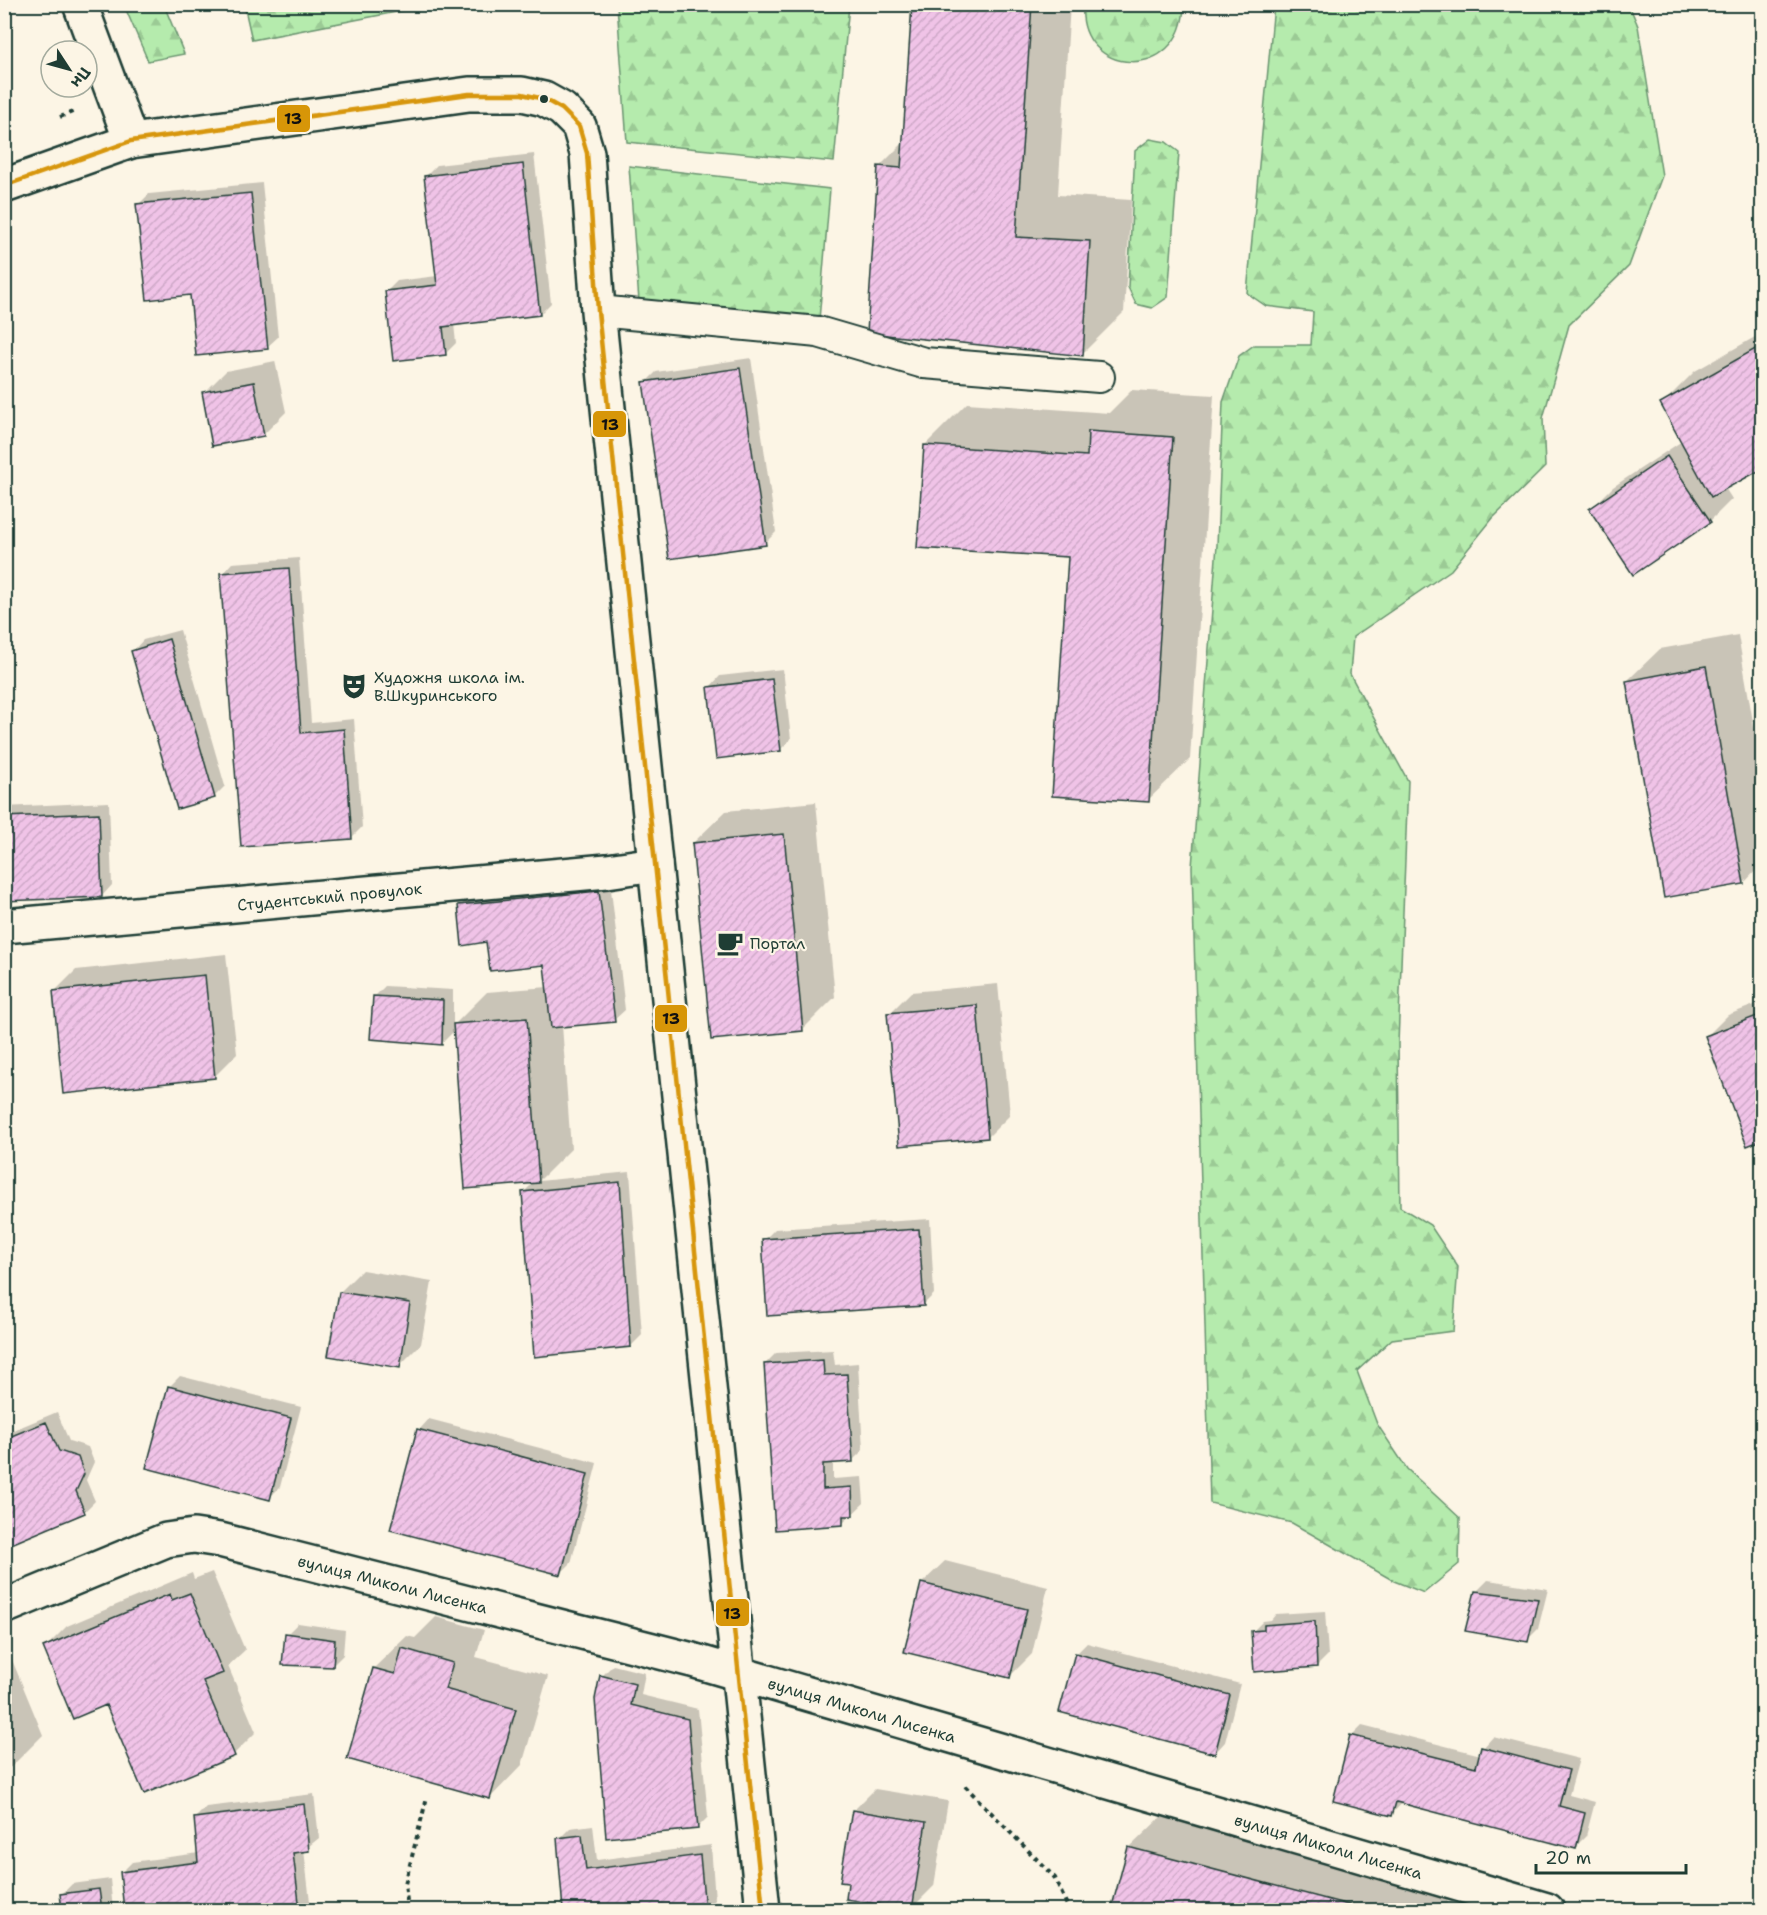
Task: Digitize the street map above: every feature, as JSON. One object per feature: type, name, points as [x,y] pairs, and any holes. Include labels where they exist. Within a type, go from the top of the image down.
[{"type":"street","points":[[80,4],[131,141]]},
{"type":"street","points":[[4,186],[131,141],[469,94],[522,94],[544,99],[562,109],[579,126],[586,153],[597,311],[763,1911]]},
{"type":"street","name":"Студентський провулок","points":[[4,926],[607,872],[655,864]]},
{"type":"street","name":"вулиця Миколи Лисенка","points":[[4,1607],[166,1540],[194,1536],[220,1540],[737,1673],[1547,1911]]},
{"type":"lane","points":[[597,311],[818,332],[924,363],[1099,377]]},
{"type":"path","points":[[920,1728],[965,1786],[1055,1878],[1069,1911]]},
{"type":"path","points":[[408,1911],[405,1884],[427,1797]]},
{"type":"green space","points":[[247,4],[432,5],[252,40],[245,9]]},
{"type":"green space","points":[[124,5],[164,5],[184,54],[148,61]]},
{"type":"green space","points":[[617,5],[849,5],[834,162],[627,142]]},
{"type":"green space","points":[[1083,5],[1184,5],[1179,31],[1167,48],[1150,59],[1130,62],[1112,57],[1096,46],[1086,29]]},
{"type":"green space","points":[[1274,5],[1629,5],[1638,26],[1662,176],[1629,266],[1569,325],[1543,418],[1545,467],[1493,518],[1451,570],[1353,637],[1350,674],[1408,781],[1398,1044],[1400,1207],[1430,1225],[1458,1267],[1453,1331],[1392,1339],[1357,1371],[1377,1424],[1407,1469],[1460,1518],[1459,1564],[1424,1593],[1394,1581],[1292,1523],[1210,1503],[1192,867],[1217,545],[1223,402],[1239,356],[1254,345],[1311,345],[1313,312],[1266,306],[1247,293]]},
{"type":"green space","points":[[1150,139],[1166,142],[1179,152],[1168,297],[1152,308],[1136,304],[1128,287],[1135,151]]},
{"type":"green space","points":[[629,166],[830,189],[818,332],[640,315]]},
{"type":"building","points":[[912,4],[1032,4],[1016,237],[1090,241],[1083,356],[867,333],[878,166],[901,168]]},
{"type":"building","points":[[523,164],[540,315],[443,327],[446,355],[393,361],[385,291],[437,285],[424,176]]},
{"type":"building","points":[[251,193],[268,349],[196,356],[190,295],[147,300],[136,204]]},
{"type":"building","points":[[1757,348],[1762,360],[1762,469],[1711,497],[1660,403]]},
{"type":"building","points":[[740,368],[766,545],[669,559],[643,382]]},
{"type":"building","points":[[254,382],[264,436],[212,446],[202,392]]},
{"type":"building","points":[[1088,431],[1173,437],[1149,802],[1052,796],[1068,557],[917,548],[924,445],[1087,456]]},
{"type":"building","points":[[1667,456],[1711,522],[1633,575],[1589,509]]},
{"type":"building","points":[[289,568],[301,733],[344,729],[352,839],[241,847],[220,573]]},
{"type":"building","points":[[169,639],[215,798],[177,809],[131,651]]},
{"type":"building","points":[[1706,666],[1744,884],[1664,898],[1626,681]]},
{"type":"building","points":[[772,679],[781,751],[716,759],[708,687]]},
{"type":"building","points":[[99,813],[102,897],[4,901],[4,817]]},
{"type":"building","points":[[784,834],[803,1031],[711,1040],[692,843]]},
{"type":"building","points":[[599,891],[615,1022],[551,1028],[544,965],[490,971],[486,942],[462,946],[458,905]]},
{"type":"building","points":[[205,975],[215,1078],[63,1094],[53,991]]},
{"type":"building","points":[[373,996],[443,1000],[442,1045],[370,1039]]},
{"type":"building","points":[[977,1005],[988,1138],[899,1146],[887,1013]]},
{"type":"building","points":[[1762,1014],[1762,1140],[1747,1146],[1705,1036]]},
{"type":"building","points":[[527,1018],[539,1183],[465,1189],[453,1024]]},
{"type":"building","points":[[620,1182],[631,1347],[534,1357],[522,1192]]},
{"type":"building","points":[[919,1229],[924,1306],[767,1316],[762,1239]]},
{"type":"building","points":[[339,1292],[410,1303],[400,1368],[328,1356]]},
{"type":"building","points":[[823,1360],[824,1375],[847,1374],[853,1462],[823,1464],[823,1489],[852,1487],[853,1516],[843,1516],[843,1525],[775,1530],[764,1364]]},
{"type":"building","points":[[168,1386],[291,1418],[270,1500],[146,1468]]},
{"type":"building","points":[[46,1422],[59,1451],[78,1457],[84,1474],[76,1491],[85,1513],[4,1547],[4,1439]]},
{"type":"building","points":[[417,1429],[588,1474],[561,1575],[390,1530]]},
{"type":"building","points":[[921,1583],[1027,1609],[1010,1678],[904,1652]]},
{"type":"building","points":[[1475,1591],[1538,1599],[1528,1642],[1465,1631]]},
{"type":"building","points":[[190,1593],[223,1673],[203,1681],[235,1756],[144,1794],[106,1705],[73,1719],[43,1647],[170,1594],[172,1600]]},
{"type":"building","points":[[1315,1621],[1317,1667],[1254,1672],[1251,1631],[1264,1630],[1264,1625]]},
{"type":"building","points":[[285,1633],[335,1640],[333,1667],[282,1665]]},
{"type":"building","points":[[402,1648],[453,1663],[445,1689],[516,1709],[490,1799],[347,1759],[373,1668],[395,1674]]},
{"type":"building","points":[[1075,1653],[1230,1695],[1215,1754],[1059,1712]]},
{"type":"building","points":[[600,1675],[635,1684],[631,1705],[688,1719],[698,1829],[606,1838],[595,1699]]},
{"type":"building","points":[[1350,1735],[1476,1767],[1481,1747],[1569,1770],[1559,1806],[1585,1813],[1576,1849],[1396,1802],[1392,1816],[1333,1801]]},
{"type":"building","points":[[304,1804],[309,1851],[293,1853],[300,1910],[124,1910],[120,1872],[198,1862],[194,1818]]},
{"type":"building","points":[[852,1810],[926,1822],[912,1910],[846,1899],[848,1883],[840,1882]]},
{"type":"building","points":[[582,1835],[586,1870],[700,1855],[705,1910],[563,1910],[557,1838]]},
{"type":"building","points":[[1128,1847],[1368,1910],[1111,1910]]},
{"type":"building","points":[[99,1889],[102,1910],[62,1910],[60,1894]]},
{"type":"transit line","name":"13","points":[[4,186],[131,141],[469,94],[522,94],[544,99],[562,109],[579,126],[587,153],[598,311],[763,1910]]},
{"type":"place","name":"Художня школа ім. В.Шкуринського","points":[[354,686]]},
{"type":"place","name":"Портал","points":[[730,943]]}]
